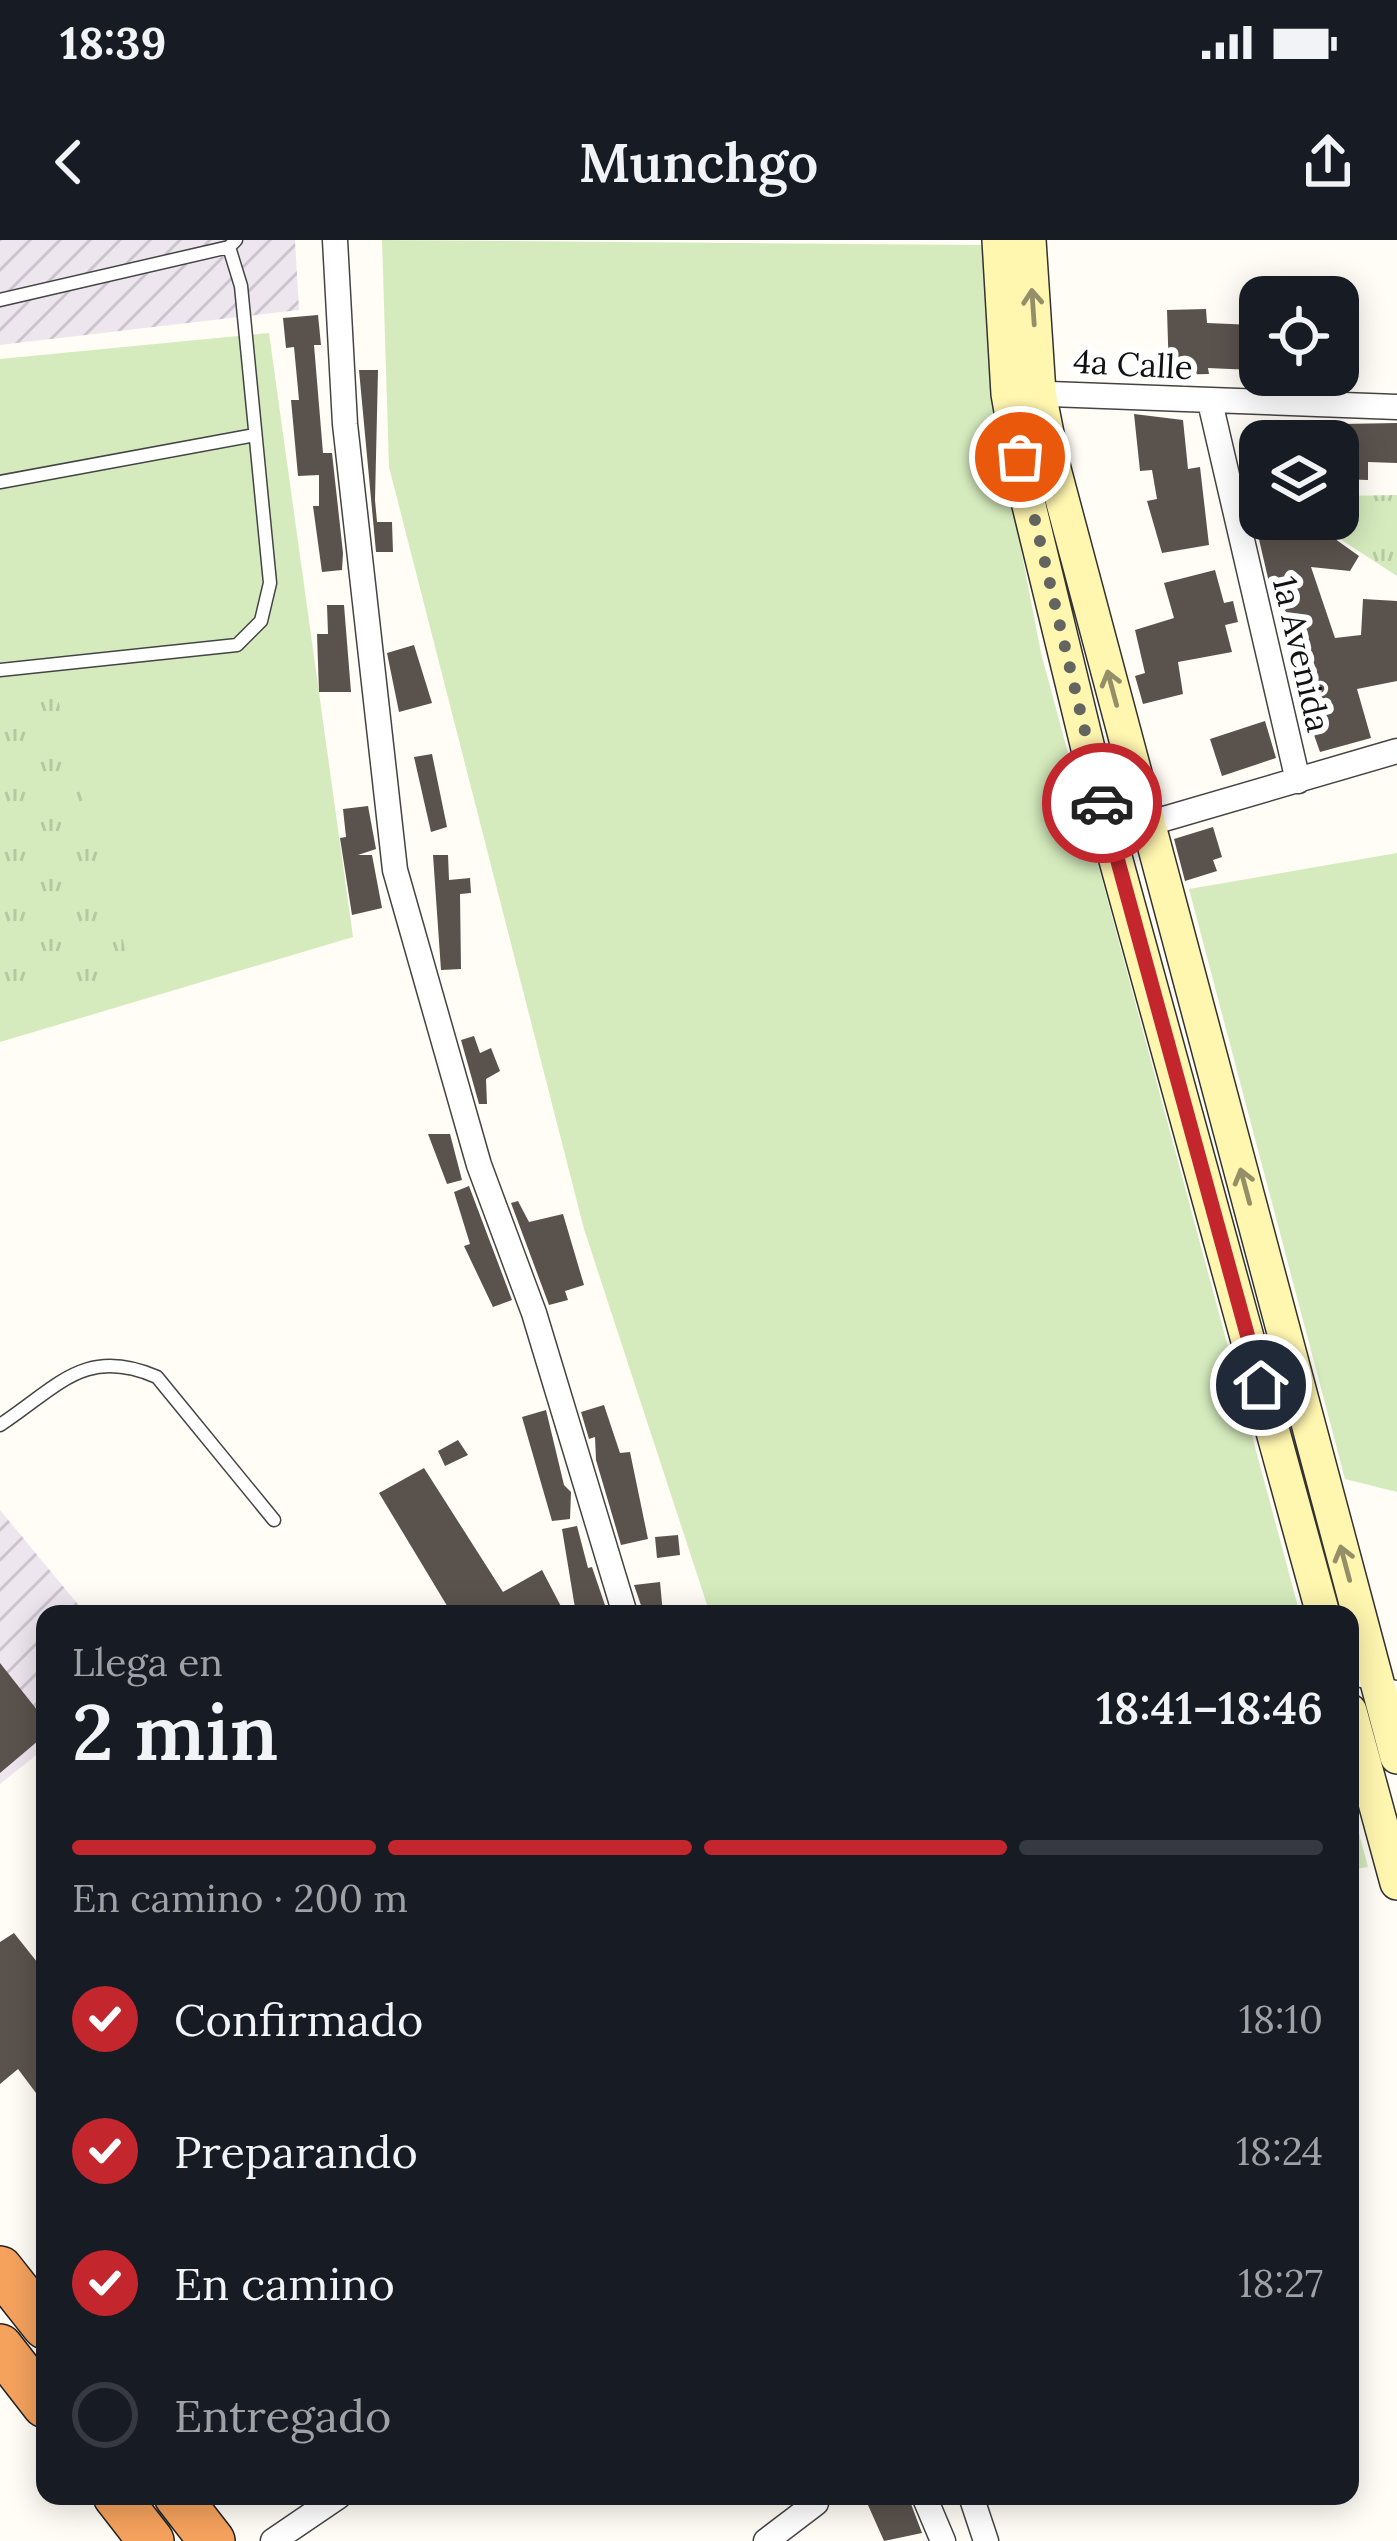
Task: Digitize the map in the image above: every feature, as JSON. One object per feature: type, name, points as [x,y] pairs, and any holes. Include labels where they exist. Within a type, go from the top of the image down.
[{"type":"highway","points":[[0,2269],[31,2318]]},
{"type":"highway","points":[[0,2348],[36,2394]]},
{"type":"highway","points":[[123,2505],[152,2541]]},
{"type":"highway","points":[[184,2505],[212,2541]]},
{"type":"street","points":[[335,240],[345,424],[395,870],[478,1165],[534,1313],[622,1605]]},
{"type":"street","points":[[999,240],[1024,393],[1054,469],[1354,1605]]},
{"type":"street","points":[[1029,240],[1025,489],[1109,835],[1322,1605]]},
{"type":"street","name":"4a Calle","points":[[1024,393],[1397,407]]},
{"type":"street","name":"1a Avenida","points":[[1210,402],[1298,781]]},
{"type":"street","points":[[1109,835],[1397,752]]},
{"type":"street","points":[[1359,1626],[1397,1757]]},
{"type":"street","points":[[1359,1744],[1397,1883]]},
{"type":"street","points":[[272,2541],[326,2505]]},
{"type":"street","points":[[766,2541],[813,2505]]},
{"type":"street","points":[[928,2505],[943,2541]]},
{"type":"street","points":[[974,2505],[986,2541]]},
{"type":"lane","points":[[0,300],[232,244],[241,286],[270,583],[266,608],[250,636],[237,645],[0,670]]},
{"type":"lane","points":[[0,482],[255,435]]},
{"type":"lane","points":[[0,1425],[96,1363],[132,1366],[157,1377],[274,1520]]},
{"type":"shaded area","points":[[0,240],[295,240],[299,310],[0,345]]},
{"type":"shaded area","points":[[0,1510],[79,1605],[36,1605],[36,1755],[0,1784]]},
{"type":"green space","points":[[382,240],[982,245],[999,436],[1041,653],[1298,1605],[707,1605],[584,1229],[389,467]]},
{"type":"green space","points":[[269,333],[353,937],[0,1042],[0,359]]},
{"type":"green space","points":[[1397,495],[1397,576],[1342,540],[1359,540],[1359,496]]},
{"type":"green space","points":[[54,685],[132,974],[0,1012],[0,694]]},
{"type":"green space","points":[[1397,853],[1397,1492],[1345,1479],[1189,889]]},
{"type":"green space","points":[[1359,1834],[1368,1867],[1359,1868]]},
{"type":"building","points":[[1206,309],[1207,323],[1239,324],[1239,369],[1208,368],[1209,374],[1169,375],[1167,310]]},
{"type":"building","points":[[318,315],[321,345],[314,345],[323,453],[332,453],[343,553],[342,570],[322,572],[313,506],[319,506],[319,475],[298,476],[291,400],[299,400],[294,347],[286,348],[283,318]]},
{"type":"building","points":[[359,370],[378,370],[375,500],[377,522],[392,522],[393,552],[376,552]]},
{"type":"building","points":[[1134,414],[1183,420],[1188,469],[1200,467],[1209,545],[1162,553],[1147,501],[1157,499],[1152,470],[1140,471]]},
{"type":"building","points":[[1397,423],[1397,463],[1368,462],[1368,480],[1359,480],[1359,424]]},
{"type":"building","points":[[1259,540],[1337,540],[1359,556],[1350,571],[1311,567],[1335,638],[1361,635],[1363,599],[1397,601],[1397,681],[1357,689],[1371,738],[1320,752],[1299,692],[1315,689],[1293,624],[1288,626],[1275,589],[1271,591]]},
{"type":"building","points":[[1215,570],[1224,603],[1233,601],[1238,622],[1225,625],[1232,652],[1178,662],[1183,694],[1143,704],[1135,676],[1145,673],[1135,630],[1174,618],[1164,583]]},
{"type":"building","points":[[327,605],[344,605],[351,692],[319,692],[317,634],[328,634]]},
{"type":"building","points":[[414,645],[432,703],[399,712],[387,653]]},
{"type":"building","points":[[1265,721],[1276,758],[1222,776],[1210,739]]},
{"type":"building","points":[[432,754],[447,827],[431,832],[414,757]]},
{"type":"building","points":[[368,806],[376,849],[358,855],[372,855],[382,908],[352,915],[340,838],[346,837],[343,809]]},
{"type":"building","points":[[1213,827],[1222,857],[1213,860],[1217,871],[1185,881],[1174,839]]},
{"type":"building","points":[[433,855],[448,855],[449,880],[470,878],[471,893],[460,894],[461,969],[441,970]]},
{"type":"building","points":[[474,1036],[480,1053],[491,1048],[500,1071],[486,1079],[487,1104],[479,1104],[461,1040]]},
{"type":"building","points":[[428,1134],[450,1134],[462,1180],[447,1184]]},
{"type":"building","points":[[469,1186],[512,1300],[493,1307],[464,1246],[470,1244],[454,1192]]},
{"type":"building","points":[[518,1201],[529,1222],[563,1214],[584,1285],[565,1291],[568,1300],[549,1305],[511,1203]]},
{"type":"building","points":[[604,1405],[620,1453],[630,1452],[648,1539],[621,1545],[596,1460],[595,1437],[589,1439],[581,1412]]},
{"type":"building","points":[[546,1410],[564,1485],[571,1492],[570,1519],[552,1521],[522,1417]]},
{"type":"building","points":[[458,1440],[468,1455],[445,1466],[438,1451]]},
{"type":"building","points":[[424,1468],[503,1592],[542,1570],[560,1605],[447,1605],[379,1493]]},
{"type":"building","points":[[577,1526],[588,1568],[592,1567],[605,1605],[575,1605],[562,1529]]},
{"type":"building","points":[[678,1535],[680,1555],[657,1558],[655,1537]]},
{"type":"building","points":[[660,1582],[662,1605],[641,1605],[634,1585]]},
{"type":"building","points":[[0,1663],[36,1709],[36,1743],[0,1773]]},
{"type":"building","points":[[14,1933],[36,1961],[36,2093],[18,2069],[0,2084],[0,1942]]},
{"type":"building","points":[[868,2505],[911,2505],[922,2533],[884,2541]]},
{"type":"way so far","points":[[1020,457],[1102,803]]},
{"type":"route","points":[[1102,803],[1261,1385]]}]
